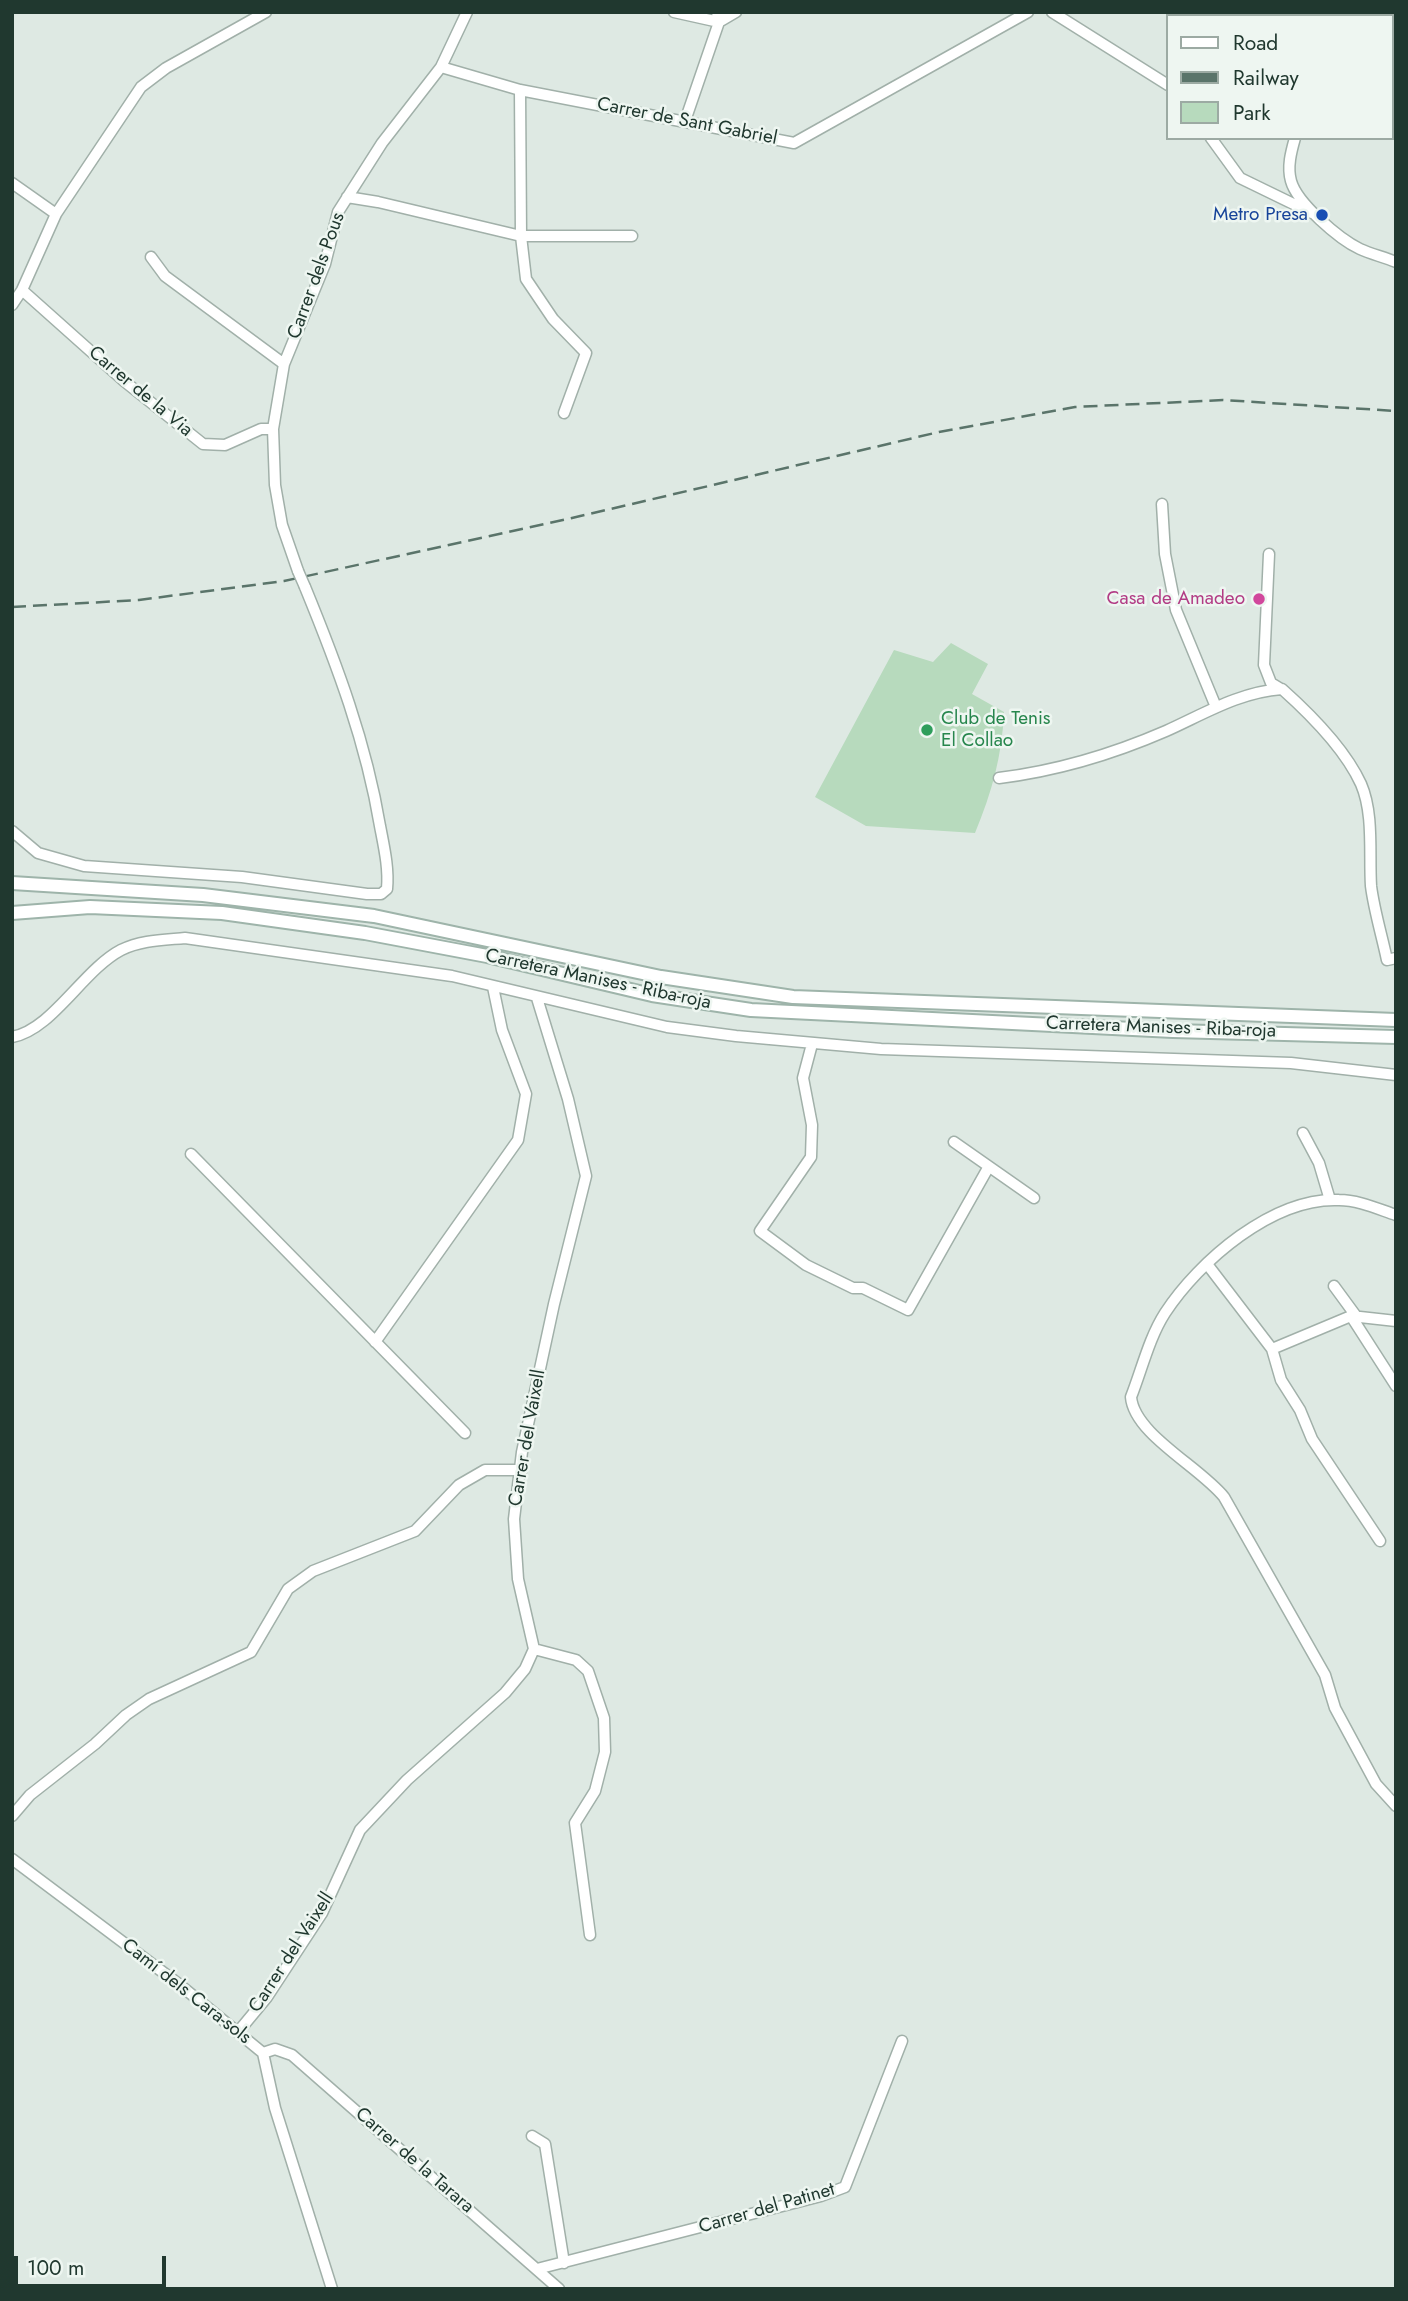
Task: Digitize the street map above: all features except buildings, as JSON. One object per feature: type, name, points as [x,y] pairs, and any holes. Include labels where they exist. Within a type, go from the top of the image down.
[{"type":"main road","name":"Carretera Manises - Riba-roja","points":[[12,883],[203,895],[306,906],[448,930],[719,988],[793,997],[1396,1020]]},
{"type":"main road","name":"Carretera Manises - Riba-roja","points":[[12,913],[90,907],[222,913],[365,933],[487,956],[652,995],[751,1010],[1174,1031],[1396,1037]]},
{"type":"street","points":[[12,305],[22,290],[56,214],[141,87],[166,68],[266,12]]},
{"type":"street","name":"Carrer dels Pous","points":[[12,831],[38,853],[84,866],[242,877],[367,894],[381,894],[387,889],[389,876],[376,797],[357,724],[282,525],[275,485],[273,429],[284,364],[324,264],[338,212],[382,143],[441,67],[467,12]]},
{"type":"street","points":[[674,12],[718,17],[736,12]]},
{"type":"street","name":"Carrer de Sant Gabriel","points":[[441,67],[520,90],[794,143],[1028,12]]},
{"type":"street","points":[[1053,12],[1166,84]]},
{"type":"street","points":[[685,121],[718,17]]},
{"type":"street","points":[[520,90],[521,236],[526,279],[553,319],[586,354],[564,413]]},
{"type":"street","points":[[1212,140],[1240,178],[1316,215]]},
{"type":"street","points":[[1294,140],[1290,179],[1294,190],[1316,215],[1358,248],[1396,262]]},
{"type":"street","points":[[12,183],[56,214]]},
{"type":"street","points":[[347,197],[521,236],[632,236]]},
{"type":"street","points":[[151,257],[165,276],[284,364]]},
{"type":"street","name":"Carrer de la Via","points":[[22,290],[124,381],[203,444],[225,444],[261,429],[273,429]]},
{"type":"street","points":[[1162,504],[1165,554],[1176,610],[1216,707]]},
{"type":"street","points":[[1269,554],[1264,665],[1270,683],[1301,706],[1350,765],[1362,786],[1372,889],[1392,959]]},
{"type":"street","points":[[999,778],[1044,772],[1164,732],[1216,707],[1259,691],[1282,690]]},
{"type":"street","points":[[12,1037],[24,1035],[38,1025],[97,966],[122,950],[150,940],[210,940],[428,972],[667,1027],[812,1044],[959,1052],[1246,1060],[1396,1075]]},
{"type":"street","points":[[375,1342],[518,1140],[526,1094],[502,1030],[493,987]]},
{"type":"street","name":"Carrer del Vaixell","points":[[238,2032],[267,1997],[322,1913],[360,1830],[407,1780],[505,1693],[525,1670],[534,1649],[518,1579],[514,1520],[522,1470],[522,1452],[554,1304],[586,1176],[568,1099],[537,998]]},
{"type":"street","points":[[812,1044],[803,1078],[812,1125],[811,1157],[760,1231],[787,1253],[853,1288],[863,1288],[908,1310],[988,1168]]},
{"type":"street","points":[[1303,1133],[1319,1163],[1330,1200]]},
{"type":"street","points":[[954,1142],[1034,1198]]},
{"type":"street","points":[[191,1154],[465,1433]]},
{"type":"street","points":[[1396,1215],[1346,1200],[1330,1200],[1299,1206],[1259,1222],[1207,1264],[1165,1314],[1131,1397],[1132,1409],[1140,1423],[1217,1488],[1325,1675],[1335,1708],[1377,1784],[1396,1806]]},
{"type":"street","points":[[1207,1264],[1272,1349],[1281,1380],[1300,1410],[1312,1439],[1380,1541]]},
{"type":"street","points":[[1334,1286],[1396,1387]]},
{"type":"street","points":[[1272,1349],[1353,1316],[1396,1321]]},
{"type":"street","points":[[12,1816],[30,1794],[95,1744],[126,1714],[149,1699],[251,1652],[288,1589],[313,1571],[415,1531],[459,1485],[485,1470],[522,1470]]},
{"type":"street","points":[[534,1649],[576,1660],[588,1671],[604,1718],[605,1752],[595,1791],[575,1823],[590,1935]]},
{"type":"street","name":"Camí dels Cara-sols","points":[[12,1859],[263,2053],[275,2108],[332,2289]]},
{"type":"street","name":"Carrer del Patinet","points":[[537,2269],[821,2196],[845,2187],[902,2041]]},
{"type":"street","name":"Carrer de la Tarara","points":[[263,2053],[275,2049],[292,2055],[559,2289]]},
{"type":"street","points":[[532,2136],[545,2144],[564,2263]]},
{"type":"green space","name":"Club de Tenis El Collao","points":[[951,643],[988,664],[972,694],[1004,712],[995,774],[975,833],[866,826],[815,797],[894,650],[933,662]]},
{"type":"railway","points":[[12,607],[139,600],[284,581],[572,518],[939,432],[1075,407],[1223,400],[1396,411]]},
{"type":"place","name":"Metro Presa","points":[[1322,215]]},
{"type":"place","name":"Casa de Amadeo","points":[[1259,599]]},
{"type":"place","name":"Club de Tenis El Collao","points":[[927,730]]}]
